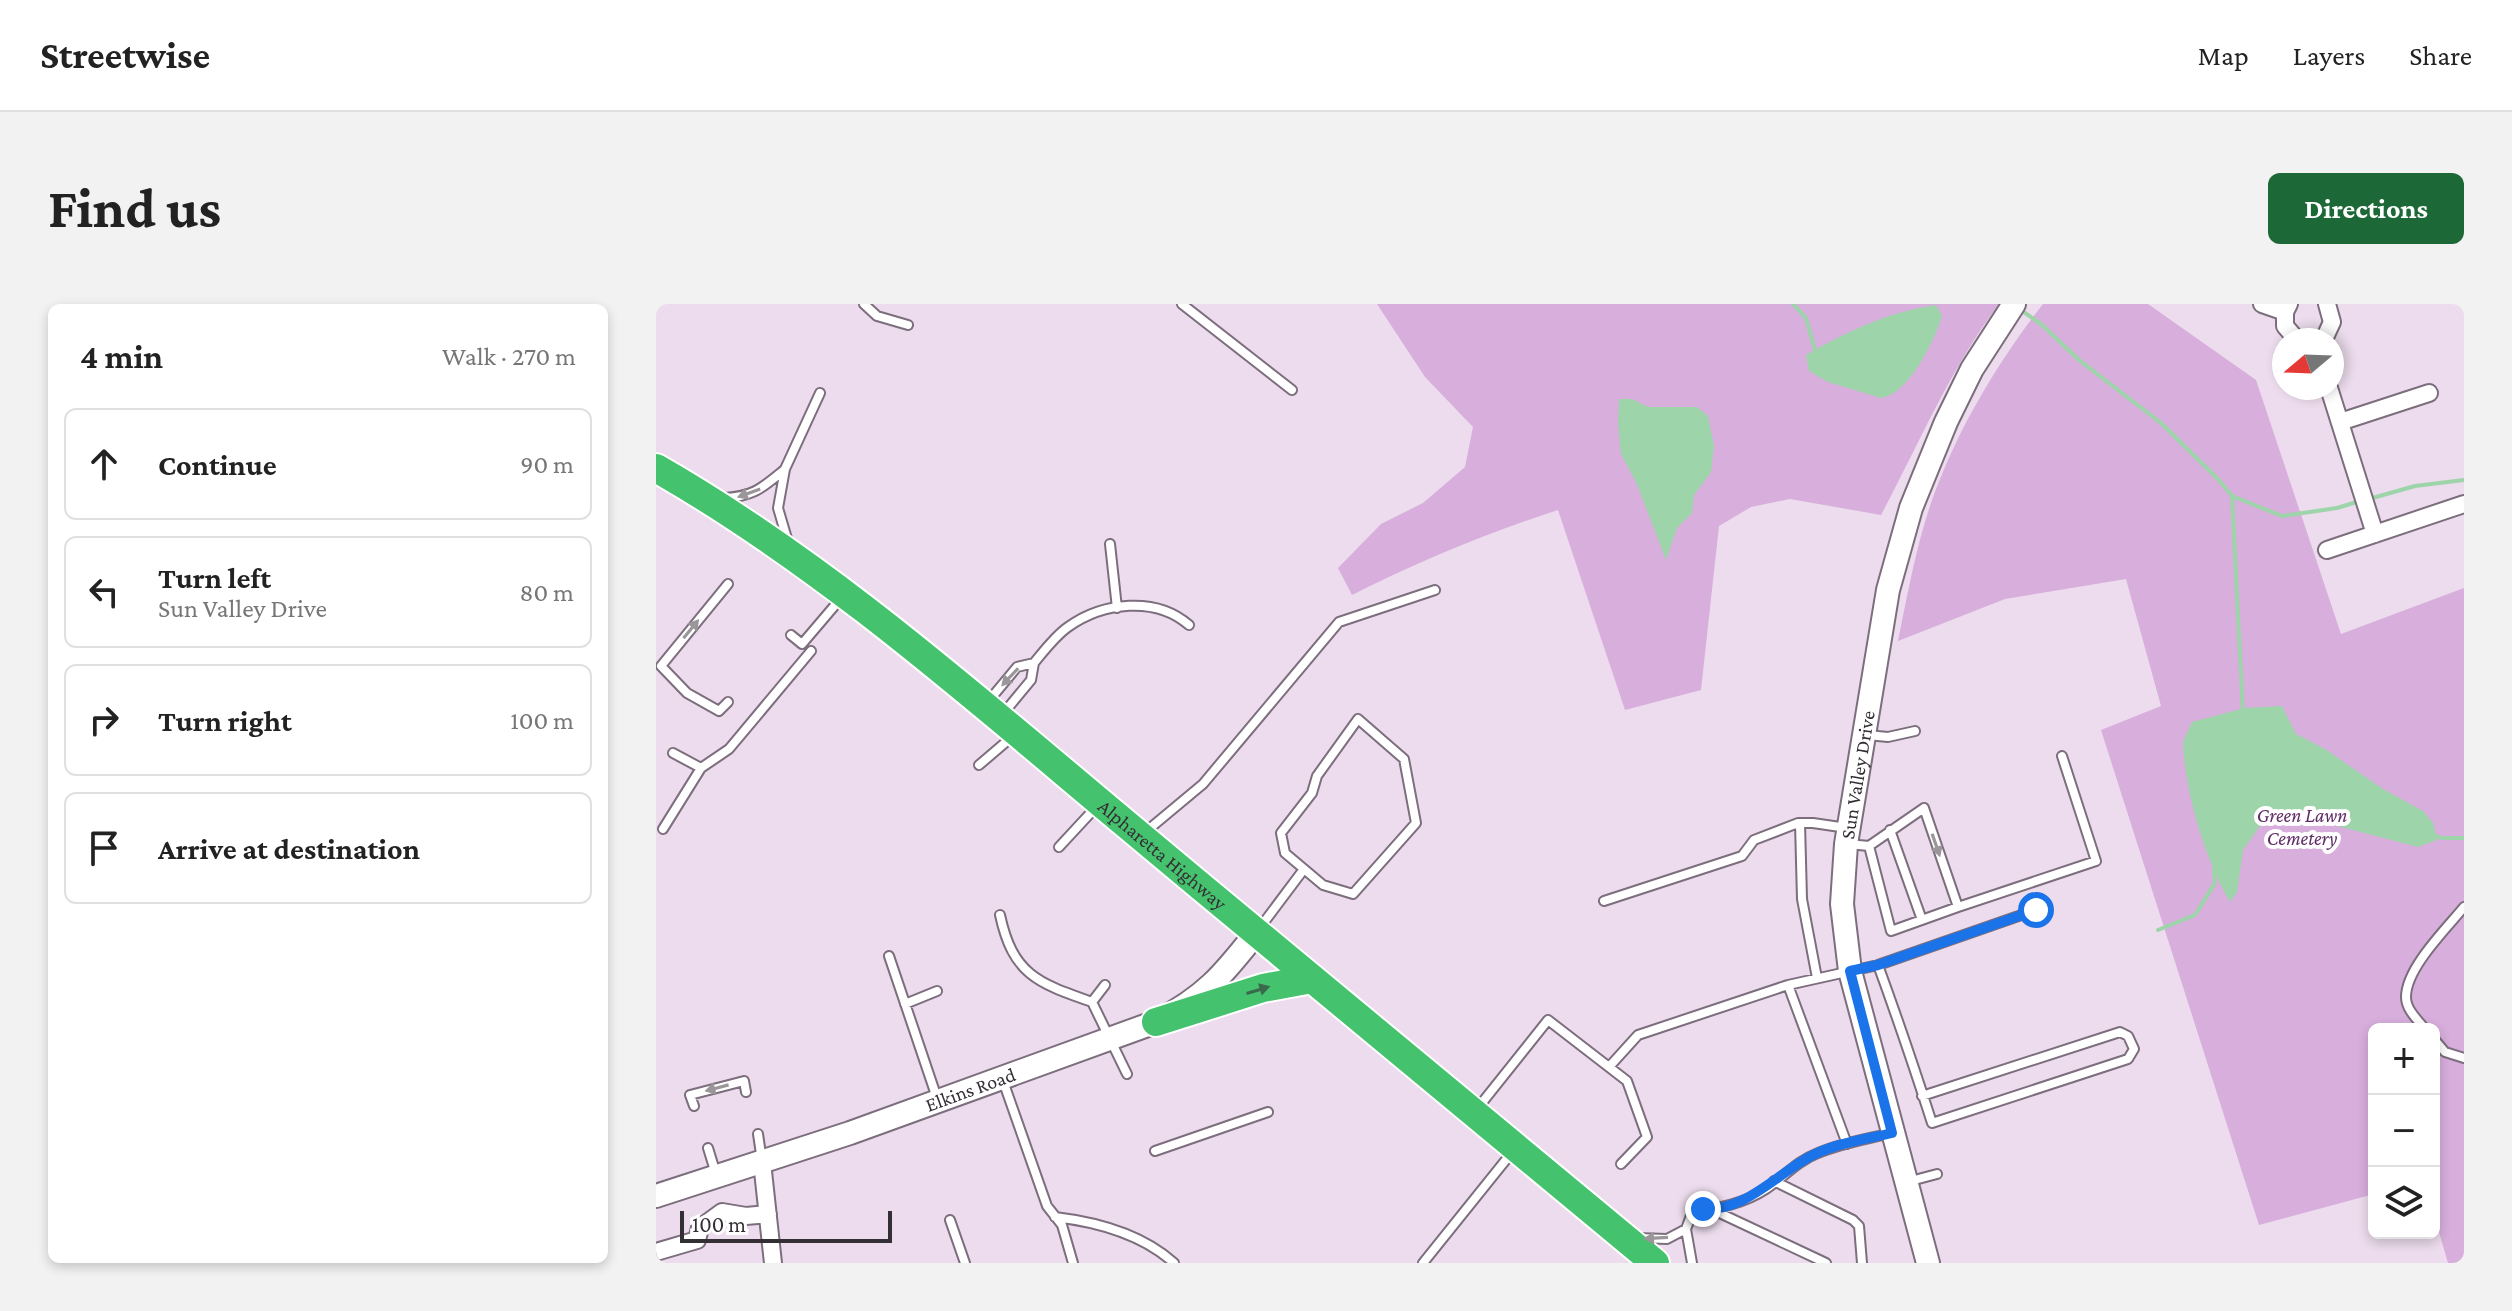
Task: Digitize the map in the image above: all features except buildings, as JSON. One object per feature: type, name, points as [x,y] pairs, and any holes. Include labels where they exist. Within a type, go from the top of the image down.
[{"type":"highway","name":"Alpharetta Highway","points":[[656,468],[792,554],[845,594],[1655,1263]]},
{"type":"highway","points":[[1156,1022],[1263,988],[1312,979]]},
{"type":"street","name":"Sun Valley Drive","points":[[1928,1263],[1850,971],[1842,904],[1847,836],[1888,590],[1911,508],[1959,396],[2014,304]]},
{"type":"street","points":[[2262,304],[2287,308],[2287,328]]},
{"type":"street","points":[[2327,304],[2332,322],[2329,328]]},
{"type":"street","points":[[2340,422],[2429,393]]},
{"type":"street","points":[[2333,400],[2375,534]]},
{"type":"street","points":[[2327,550],[2464,504]]},
{"type":"street","name":"Elkins Road","points":[[656,1196],[938,1101],[1156,1022],[1203,994],[1222,976],[1256,933]]},
{"type":"street","points":[[762,1162],[773,1263]]},
{"type":"street","points":[[656,1252],[697,1240],[700,1228],[722,1212],[746,1216],[768,1214]]},
{"type":"lane","points":[[864,304],[877,316],[908,325]]},
{"type":"lane","points":[[1182,304],[1292,390]]},
{"type":"lane","points":[[792,554],[778,508],[785,469],[820,393]]},
{"type":"lane","points":[[706,498],[739,497],[757,492],[785,469]]},
{"type":"lane","points":[[1110,544],[1117,608]]},
{"type":"lane","points":[[728,584],[661,666],[687,693],[719,711],[728,702]]},
{"type":"lane","points":[[1140,836],[1203,784],[1339,622],[1435,590]]},
{"type":"lane","points":[[791,635],[802,644],[845,594]]},
{"type":"lane","points":[[1000,719],[1031,680],[1034,663],[1067,628],[1091,616],[1138,605],[1159,607],[1179,616],[1189,625]]},
{"type":"lane","points":[[663,829],[701,768],[729,749],[811,651]]},
{"type":"lane","points":[[979,765],[1000,719],[1017,667],[1034,663]]},
{"type":"lane","points":[[1358,719],[1404,759],[1416,823],[1353,894],[1323,885],[1304,869],[1285,853],[1281,833],[1312,793],[1317,776],[1358,719]]},
{"type":"lane","points":[[1862,735],[1888,737],[1915,731]]},
{"type":"lane","points":[[673,753],[701,768]]},
{"type":"lane","points":[[1869,846],[1891,931],[2096,861],[2062,756]]},
{"type":"lane","points":[[1059,847],[1100,803]]},
{"type":"lane","points":[[1869,846],[1924,808],[1958,907]]},
{"type":"lane","points":[[1800,823],[1802,899],[1817,978]]},
{"type":"lane","points":[[1604,901],[1742,856],[1754,840],[1800,823],[1847,836],[1869,846]]},
{"type":"lane","points":[[1890,830],[1922,920]]},
{"type":"lane","points":[[1256,933],[1304,869]]},
{"type":"lane","points":[[2420,1023],[2410,1011],[2406,999],[2409,982],[2419,964],[2464,907]]},
{"type":"lane","points":[[1609,1067],[1638,1035],[1788,985],[1878,965],[2036,910]]},
{"type":"lane","points":[[1000,915],[1006,944],[1031,977],[1092,1002],[1127,1074]]},
{"type":"lane","points":[[889,956],[938,1101]]},
{"type":"lane","points":[[1878,965],[1922,1096],[1932,1123],[2128,1059],[2134,1049],[2128,1036],[2120,1032],[1922,1096]]},
{"type":"lane","points":[[1092,1002],[1105,985]]},
{"type":"lane","points":[[1788,985],[1847,1144]]},
{"type":"lane","points":[[905,1004],[937,991]]},
{"type":"lane","points":[[1474,1113],[1548,1020],[1627,1081],[1647,1137],[1621,1164]]},
{"type":"lane","points":[[2440,1046],[2445,1052],[2464,1058]]},
{"type":"lane","points":[[1002,1078],[1047,1206],[1062,1225],[1073,1263]]},
{"type":"lane","points":[[694,1106],[690,1095],[744,1081],[746,1092]]},
{"type":"lane","points":[[1155,1151],[1268,1112]]},
{"type":"lane","points":[[1692,1263],[1686,1229],[1694,1208],[1711,1209],[1744,1199],[1766,1188],[1790,1168],[1816,1153],[1892,1133]]},
{"type":"lane","points":[[758,1134],[762,1162]]},
{"type":"lane","points":[[1423,1263],[1516,1147]]},
{"type":"lane","points":[[708,1148],[717,1177]]},
{"type":"lane","points":[[1906,1182],[1937,1174]]},
{"type":"lane","points":[[1774,1181],[1853,1220],[1859,1226],[1862,1263]]},
{"type":"lane","points":[[1711,1209],[1826,1263]]},
{"type":"lane","points":[[1055,1217],[1087,1221],[1130,1235],[1174,1263]]},
{"type":"lane","points":[[950,1220],[965,1263]]},
{"type":"lane","points":[[1624,1237],[1667,1239],[1686,1229]]},
{"type":"green space","points":[[1377,304],[1999,304],[1965,354],[1881,515],[1790,499],[1751,507],[1719,526],[1701,690],[1625,710],[1558,510],[1454,548],[1352,595],[1338,568],[1381,524],[1423,503],[1465,467],[1473,427],[1425,377]]},
{"type":"green space","name":"Green Lawn Cemetery","points":[[2043,304],[2148,304],[2256,380],[2341,634],[2464,588],[2464,1263],[2448,1263],[2440,1236],[2440,1023],[2368,1023],[2368,1196],[2259,1225],[2101,730],[2161,706],[2126,579],[2005,599],[1898,641],[1924,525],[1939,481],[1963,428],[2008,352]]},
{"type":"shaded area","points":[[1936,305],[1942,316],[1927,352],[1910,377],[1891,395],[1881,398],[1828,382],[1809,371],[1806,355],[1837,338],[1885,318]]},
{"type":"shaded area","points":[[1619,399],[1632,399],[1648,407],[1697,407],[1708,416],[1714,446],[1711,472],[1694,495],[1692,513],[1677,528],[1666,560],[1636,482],[1621,454]]},
{"type":"shaded area","points":[[2282,706],[2296,734],[2423,811],[2433,823],[2437,840],[2418,847],[2284,812],[2267,816],[2243,850],[2237,892],[2230,902],[2212,866],[2198,826],[2188,786],[2184,740],[2192,722],[2245,708]]},
{"type":"waterway","points":[[1793,304],[1806,318],[1815,350]]},
{"type":"waterway","points":[[2018,308],[2161,423],[2232,496],[2282,516],[2337,508],[2360,501]]},
{"type":"waterway","points":[[2369,499],[2415,486],[2464,480]]},
{"type":"waterway","points":[[2232,496],[2243,714]]},
{"type":"waterway","points":[[2432,834],[2441,838],[2464,838]]},
{"type":"waterway","points":[[2158,930],[2195,915],[2215,883],[2214,869]]},
{"type":"route","points":[[1703,1209],[1744,1199],[1766,1188],[1790,1168],[1816,1153],[1892,1133],[1850,971],[1878,965],[2036,910]]}]
